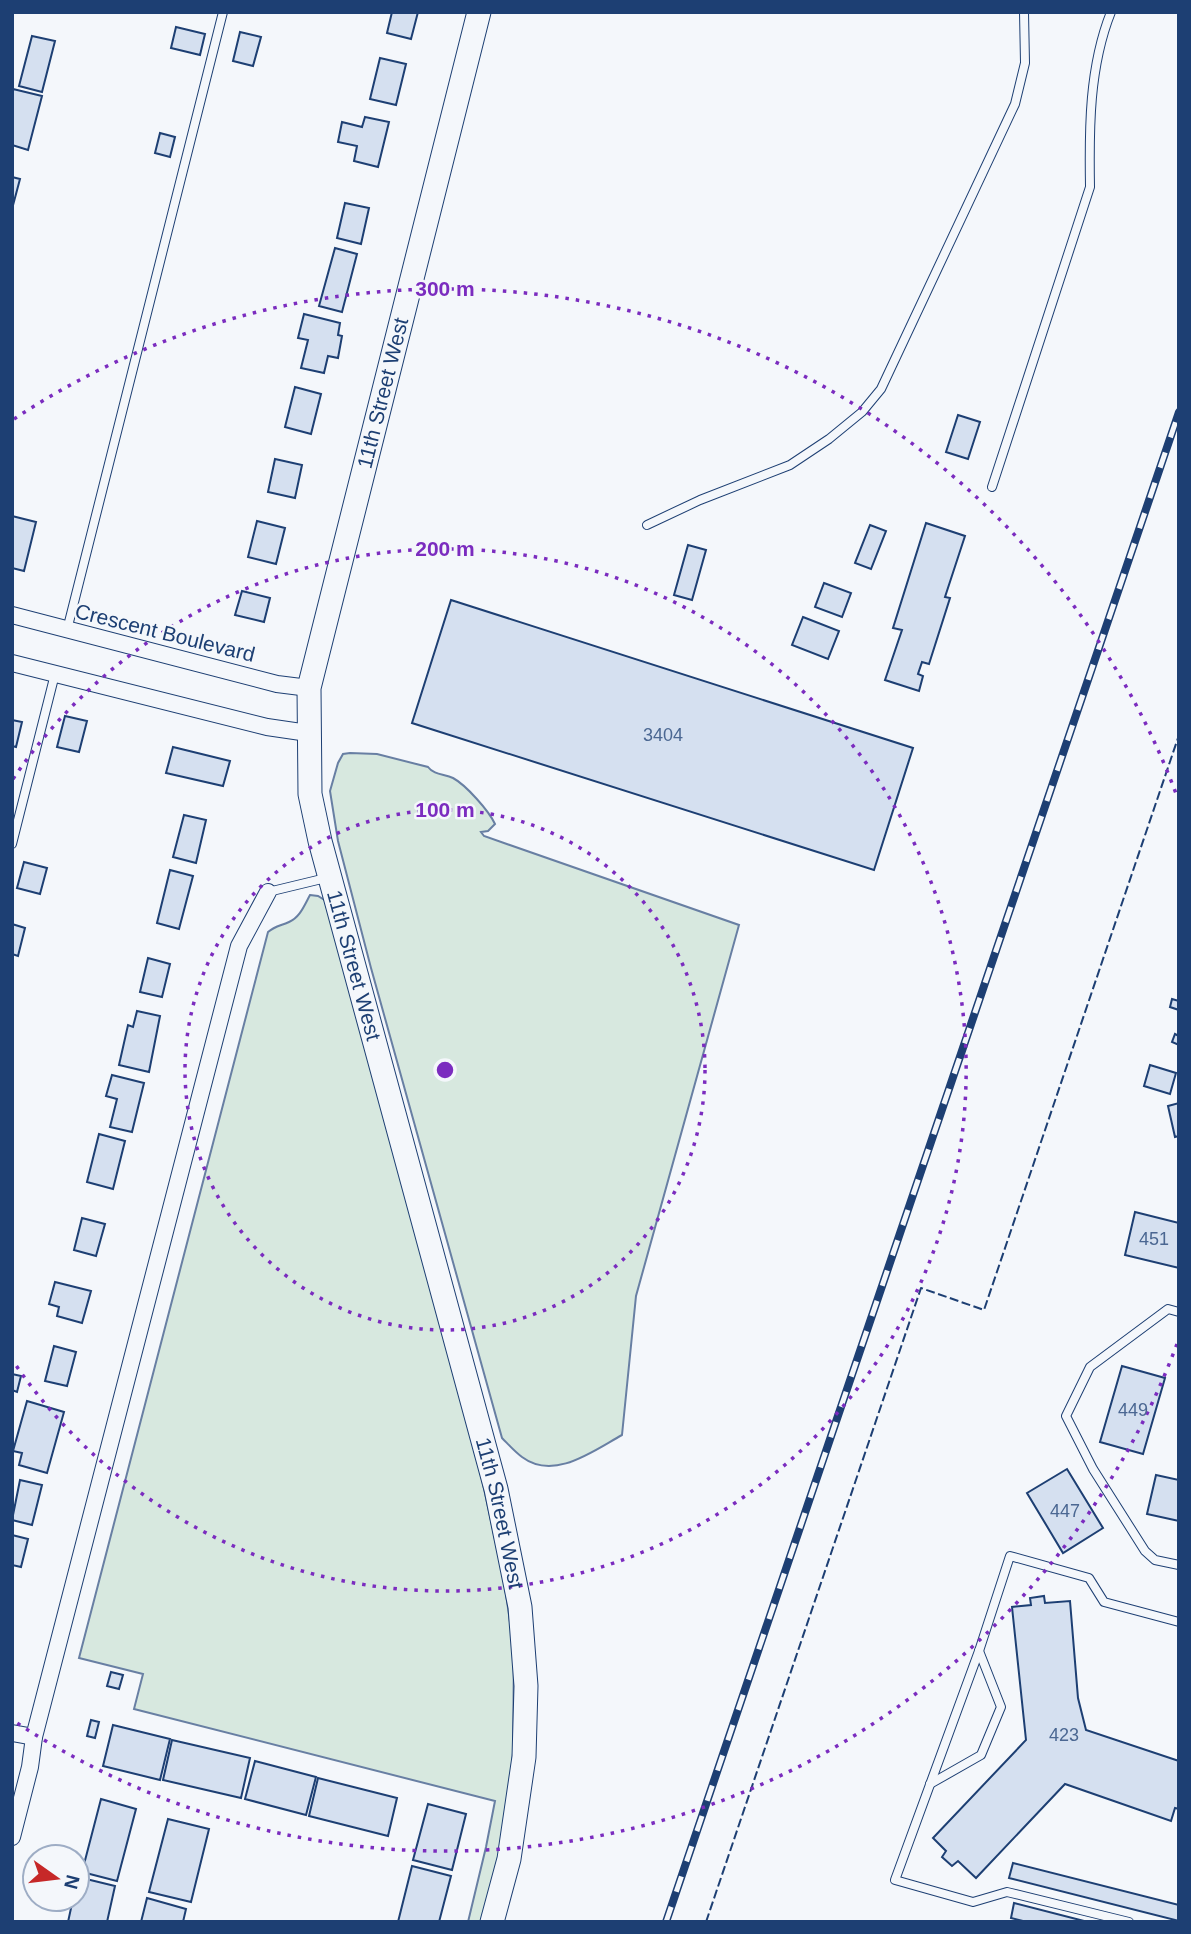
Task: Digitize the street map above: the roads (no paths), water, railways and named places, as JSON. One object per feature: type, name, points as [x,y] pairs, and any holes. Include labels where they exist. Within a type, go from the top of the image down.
[{"type":"main road","name":"11th Street West","points":[[479,12],[309,688],[308,733],[310,794],[330,877],[496,1489],[520,1607],[526,1686],[524,1757],[509,1858],[492,1922]]},
{"type":"street","name":"Crescent Boulevard","points":[[12,615],[277,684],[309,688]]},
{"type":"street","points":[[12,663],[267,727],[308,733]]},
{"type":"street","points":[[12,1837],[30,1767],[34,1737],[239,946],[268,891]]},
{"type":"street","points":[[12,1733],[34,1737]]},
{"type":"lane","points":[[67,630],[223,12]]},
{"type":"lane","points":[[647,525],[700,500],[790,464],[829,439],[853,419],[881,389],[1015,104],[1025,63],[1024,12]]},
{"type":"lane","points":[[992,487],[1090,187],[1089,141],[1093,80],[1111,12]]},
{"type":"lane","points":[[12,844],[55,674]]},
{"type":"lane","points":[[268,891],[330,877]]},
{"type":"lane","points":[[1179,1312],[1168,1309],[1090,1367],[1066,1416],[1093,1469],[1144,1551],[1156,1560],[1179,1565]]},
{"type":"lane","points":[[1129,1922],[1007,1892],[973,1902],[895,1880],[979,1651],[1010,1556],[1089,1578],[1104,1602],[1179,1622]]},
{"type":"lane","points":[[930,1784],[981,1755],[1001,1707],[979,1651]]},
{"type":"railway","points":[[666,1922],[1179,412]]}]
